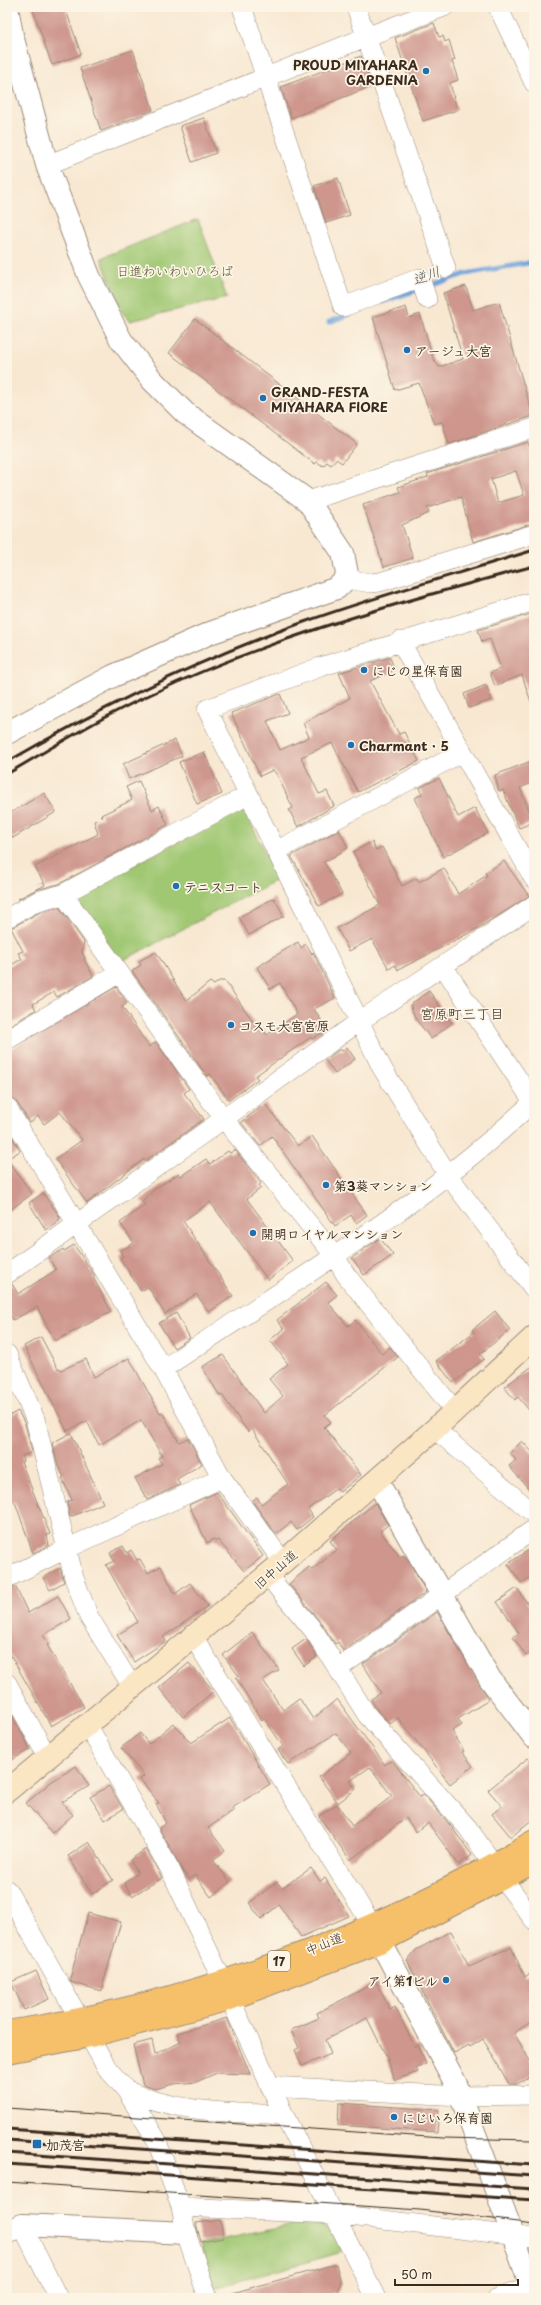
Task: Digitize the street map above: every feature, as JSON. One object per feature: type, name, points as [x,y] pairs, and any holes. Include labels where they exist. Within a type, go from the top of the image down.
[{"type":"highway","name":"中山道","points":[[498,1872],[534,1841]]},
{"type":"highway","name":"中山道","points":[[7,2052],[86,2028],[157,2001],[226,1991],[376,1933],[431,1898],[498,1872],[534,1862]]},
{"type":"highway","name":"中山道","points":[[7,2032],[86,2028]]},
{"type":"main road","name":"旧中山道","points":[[7,1791],[88,1726],[276,1569],[435,1429],[534,1337]]},
{"type":"street","points":[[7,7],[12,35],[47,165],[89,276],[121,340],[152,380],[185,413],[308,501],[343,553],[347,574],[346,579],[337,588],[210,633],[113,676],[10,725]]},
{"type":"street","points":[[242,7],[343,307],[420,278],[427,299]]},
{"type":"street","points":[[356,7],[446,268]]},
{"type":"street","points":[[47,165],[366,36],[444,7]]},
{"type":"street","points":[[498,7],[534,83]]},
{"type":"street","points":[[308,501],[534,428]]},
{"type":"street","points":[[346,579],[371,583],[380,582],[534,534]]},
{"type":"street","points":[[534,601],[400,641],[320,667],[207,709],[382,1068],[448,1175],[534,1289]]},
{"type":"street","points":[[400,641],[461,753],[534,879]]},
{"type":"street","points":[[276,851],[461,753]]},
{"type":"street","points":[[7,918],[38,901],[63,894],[69,889],[248,795]]},
{"type":"street","points":[[63,894],[224,1119],[334,1255],[346,1275],[454,1410]]},
{"type":"street","points":[[7,1274],[360,1021],[534,905]]},
{"type":"street","points":[[163,1369],[334,1255],[448,1175],[534,1102],[443,966]]},
{"type":"street","points":[[7,1040],[120,974]]},
{"type":"street","points":[[7,1107],[163,1369],[222,1478],[276,1569],[367,1715],[467,1827],[534,1920]]},
{"type":"street","points":[[7,1354],[35,1419],[74,1578],[89,1617],[133,1688]]},
{"type":"street","points":[[435,1429],[534,1514]]},
{"type":"street","points":[[7,1578],[66,1549],[222,1478]]},
{"type":"street","points":[[377,1481],[490,1679],[534,1737]]},
{"type":"street","points":[[339,1668],[534,1529]]},
{"type":"street","points":[[194,1638],[376,1933],[461,2096],[532,2290],[497,2298]]},
{"type":"street","points":[[7,1683],[48,1758]]},
{"type":"street","points":[[88,1726],[170,1869],[270,2086],[376,2298]]},
{"type":"street","points":[[7,1890],[86,2028],[107,2068],[126,2090],[156,2139],[181,2207],[186,2233],[208,2298]]},
{"type":"street","points":[[270,2086],[461,2096],[534,2095]]},
{"type":"street","points":[[126,2090],[146,2100],[192,2110],[284,2115]]},
{"type":"street","points":[[181,2207],[333,2214],[534,2238]]},
{"type":"street","points":[[14,2229],[186,2233]]},
{"type":"street","points":[[14,2229],[58,2298]]},
{"type":"green space","name":"日進わいわいひろば","points":[[198,219],[227,298],[130,321],[122,312],[101,258]]},
{"type":"green space","name":"テニスコート","points":[[239,808],[244,809],[278,879],[120,962],[74,898]]},
{"type":"green space","points":[[298,2224],[322,2226],[326,2228],[334,2236],[342,2252],[214,2288],[200,2244]]},
{"type":"building","points":[[32,7],[65,7],[81,54],[52,65]]},
{"type":"building","name":"PROUD MIYAHARA GARDENIA","points":[[434,23],[439,37],[443,36],[445,42],[449,40],[455,60],[452,61],[458,80],[450,83],[457,110],[423,121],[395,38]]},
{"type":"building","points":[[133,50],[153,110],[101,131],[80,68]]},
{"type":"building","points":[[361,56],[372,86],[291,118],[281,87]]},
{"type":"building","points":[[204,118],[216,153],[192,162],[180,126]]},
{"type":"building","points":[[338,178],[350,215],[326,223],[314,186]]},
{"type":"building","points":[[466,286],[473,310],[499,302],[533,416],[449,444],[442,422],[434,424],[419,383],[395,390],[373,317],[406,307],[409,318],[420,314],[433,358],[439,367],[463,359],[443,293]]},
{"type":"building","name":"GRAND-FESTA MIYAHARA FIORE","points":[[195,319],[357,444],[342,463],[336,459],[331,465],[327,462],[323,466],[317,462],[315,464],[169,353]]},
{"type":"building","points":[[528,442],[534,462],[534,523],[473,542],[461,497],[427,508],[429,513],[402,525],[413,558],[384,567],[363,505],[400,492],[398,487],[428,477],[427,474]],"holes":[[[516,471],[524,495],[498,503],[491,479]]]},
{"type":"building","points":[[534,613],[534,705],[532,705],[522,675],[495,686],[490,673],[501,668],[490,639],[482,642],[478,630]]},
{"type":"building","points":[[390,658],[395,670],[370,681],[399,734],[404,732],[419,761],[358,792],[332,743],[301,757],[319,794],[327,791],[334,806],[298,827],[289,810],[293,808],[277,775],[273,770],[260,776],[231,713],[280,694],[288,713],[267,721],[280,750],[309,737],[303,723],[350,698],[339,673]]},
{"type":"building","points":[[486,685],[492,700],[469,708],[464,694]]},
{"type":"building","points":[[175,740],[182,756],[129,779],[123,764]]},
{"type":"building","points":[[204,752],[222,794],[197,804],[179,762]]},
{"type":"building","points":[[534,760],[534,782],[520,788],[534,822],[519,828],[503,790],[499,791],[495,775]]},
{"type":"building","points":[[439,778],[458,817],[475,808],[488,833],[443,857],[415,798],[422,794],[419,788]]},
{"type":"building","points":[[139,781],[152,810],[159,806],[168,825],[59,884],[36,890],[45,885],[35,867],[98,834],[94,821],[103,817],[101,815],[132,800],[126,787]]},
{"type":"building","points":[[44,793],[56,812],[13,838],[7,828],[7,815]]},
{"type":"building","points":[[339,830],[348,848],[324,862],[342,894],[319,906],[291,856]]},
{"type":"building","points":[[372,842],[376,850],[382,847],[402,886],[417,878],[419,882],[444,868],[458,894],[487,875],[485,873],[504,861],[529,896],[477,929],[398,970],[395,965],[389,969],[372,939],[349,951],[337,928],[380,905],[353,852]]},
{"type":"building","points":[[274,898],[284,916],[249,935],[239,917]]},
{"type":"building","points":[[59,907],[84,942],[82,952],[93,976],[57,997],[54,992],[33,1004],[36,1010],[7,1027],[7,967],[22,959],[18,953],[23,951],[11,928],[42,911]]},
{"type":"building","points":[[298,942],[301,948],[306,944],[312,954],[313,952],[335,998],[314,1009],[327,1030],[312,1039],[311,1037],[255,1076],[258,1079],[229,1100],[210,1074],[207,1076],[132,971],[141,965],[139,961],[156,952],[186,1001],[210,982],[214,985],[219,981],[225,981],[259,1030],[262,1028],[267,1035],[297,1014],[280,983],[270,989],[257,967]]},
{"type":"building","points":[[116,987],[127,1003],[122,1007],[149,1047],[156,1042],[189,1089],[184,1093],[204,1119],[145,1161],[144,1159],[87,1203],[55,1159],[82,1140],[60,1112],[44,1124],[38,1116],[30,1123],[16,1101],[7,1096],[7,1051]]},
{"type":"building","points":[[429,991],[452,1023],[431,1039],[416,1019],[410,1005]]},
{"type":"building","points":[[347,1047],[355,1059],[335,1074],[325,1060],[340,1049],[342,1051]]},
{"type":"building","name":"第3葵マンション","points":[[265,1104],[298,1146],[312,1136],[367,1215],[356,1223],[351,1215],[335,1226],[272,1136],[260,1146],[241,1122]]},
{"type":"building","points":[[7,1128],[20,1151],[7,1159]]},
{"type":"building","points":[[235,1150],[261,1183],[259,1185],[261,1188],[247,1199],[293,1261],[268,1280],[210,1202],[183,1221],[233,1296],[209,1312],[196,1294],[165,1314],[148,1287],[141,1291],[120,1258],[123,1256],[120,1251],[134,1243],[120,1223],[145,1205],[142,1201],[155,1189],[179,1173],[181,1176],[206,1159],[210,1164],[228,1151],[230,1153]]},
{"type":"building","points":[[7,1159],[32,1194],[7,1212]]},
{"type":"building","points":[[43,1193],[60,1217],[58,1222],[46,1230],[29,1203]]},
{"type":"building","points":[[380,1238],[393,1255],[364,1275],[352,1258]]},
{"type":"building","points":[[74,1245],[95,1276],[93,1277],[111,1312],[55,1341],[37,1307],[13,1320],[7,1309],[7,1285],[12,1284],[18,1294],[56,1270],[49,1258],[63,1249],[64,1251]]},
{"type":"building","points":[[326,1282],[337,1295],[328,1302],[348,1326],[355,1320],[382,1354],[390,1347],[398,1357],[325,1415],[331,1422],[324,1427],[361,1475],[340,1492],[337,1488],[308,1509],[313,1517],[297,1530],[291,1522],[276,1534],[252,1501],[257,1497],[261,1504],[288,1484],[252,1429],[248,1432],[222,1395],[220,1396],[202,1367],[223,1355],[264,1413],[283,1396],[269,1379],[288,1364],[270,1340],[284,1329],[277,1320]]},
{"type":"building","points":[[495,1311],[510,1330],[480,1354],[484,1359],[453,1383],[436,1361],[474,1332],[472,1330]]},
{"type":"building","points":[[176,1313],[190,1338],[174,1348],[159,1323]]},
{"type":"building","points":[[41,1337],[58,1369],[60,1368],[61,1370],[86,1359],[94,1377],[129,1358],[160,1413],[162,1412],[179,1442],[188,1438],[202,1464],[177,1479],[180,1485],[147,1500],[135,1478],[162,1464],[158,1458],[162,1456],[141,1420],[99,1445],[87,1421],[67,1431],[24,1346]]},
{"type":"building","points":[[534,1365],[534,1416],[518,1397],[515,1400],[504,1387]]},
{"type":"building","points":[[18,1411],[25,1424],[32,1452],[22,1456],[23,1461],[21,1462],[50,1534],[47,1535],[49,1545],[33,1553],[15,1502],[7,1504],[7,1417]]},
{"type":"building","points":[[71,1433],[103,1503],[70,1517],[67,1502],[72,1500],[62,1478],[64,1477],[58,1466],[52,1443]]},
{"type":"building","points":[[522,1441],[534,1454],[534,1495],[509,1466],[516,1460],[510,1453]]},
{"type":"building","points":[[217,1492],[263,1556],[244,1571],[218,1540],[216,1541],[214,1539],[207,1543],[189,1505]]},
{"type":"building","points":[[375,1503],[388,1525],[380,1531],[400,1557],[403,1555],[409,1562],[426,1592],[343,1651],[338,1642],[335,1644],[322,1624],[289,1584],[309,1567],[312,1570],[337,1550],[330,1541]]},
{"type":"building","points":[[123,1546],[127,1553],[131,1550],[137,1560],[140,1559],[148,1573],[161,1566],[175,1594],[190,1583],[208,1606],[163,1637],[166,1641],[134,1662],[117,1635],[138,1622],[106,1565],[114,1561],[110,1553]]},
{"type":"building","points":[[534,1546],[534,1575],[521,1583],[508,1564]]},
{"type":"building","points":[[60,1568],[64,1582],[50,1590],[43,1578]]},
{"type":"building","points":[[15,1586],[28,1613],[58,1596],[71,1619],[43,1635],[49,1644],[47,1645],[84,1707],[51,1726],[7,1649],[7,1589]]},
{"type":"building","points":[[517,1588],[534,1613],[534,1654],[532,1652],[526,1656],[513,1637],[519,1633],[497,1602]]},
{"type":"building","points":[[437,1612],[489,1700],[458,1719],[462,1725],[452,1731],[464,1751],[462,1752],[473,1766],[450,1784],[398,1718],[390,1724],[378,1711],[371,1699],[381,1693],[363,1664]]},
{"type":"building","points":[[252,1632],[279,1670],[263,1680],[283,1710],[299,1698],[313,1719],[337,1699],[385,1765],[392,1760],[420,1797],[424,1795],[450,1825],[472,1855],[459,1865],[428,1823],[416,1832],[406,1818],[350,1860],[319,1816],[337,1804],[352,1826],[391,1797],[391,1795],[370,1767],[350,1781],[356,1789],[338,1803],[319,1777],[351,1753],[336,1733],[288,1764],[278,1750],[283,1746],[264,1718],[262,1720],[236,1678],[239,1676],[223,1655]]},
{"type":"building","points":[[306,1639],[317,1657],[304,1666],[292,1649]]},
{"type":"building","points":[[189,1663],[214,1691],[183,1717],[159,1688]]},
{"type":"building","points":[[7,1706],[30,1749],[7,1763]]},
{"type":"building","points":[[230,1718],[270,1784],[232,1808],[234,1810],[208,1828],[225,1851],[213,1860],[230,1882],[211,1897],[195,1875],[189,1879],[183,1871],[159,1828],[166,1823],[156,1804],[159,1803],[140,1779],[144,1776],[121,1748],[140,1733],[149,1744],[173,1723],[191,1743]]},
{"type":"building","points":[[528,1758],[534,1765],[534,1818],[511,1837],[492,1814],[502,1806],[488,1790]]},
{"type":"building","points":[[76,1766],[89,1786],[62,1802],[73,1815],[52,1833],[26,1803],[51,1782]]},
{"type":"building","points":[[109,1786],[123,1809],[105,1820],[90,1797]]},
{"type":"building","points":[[89,1842],[113,1880],[92,1894],[68,1856]]},
{"type":"building","points":[[146,1849],[162,1878],[132,1896],[124,1883],[138,1873],[130,1860]]},
{"type":"building","points":[[311,1868],[320,1881],[325,1878],[349,1916],[301,1937],[279,1905],[261,1919],[249,1903],[277,1882],[282,1888]]},
{"type":"building","points":[[88,1913],[121,1922],[101,1991],[71,1982],[70,1979]]},
{"type":"building","points":[[451,1931],[469,1966],[511,1947],[525,1977],[534,1970],[534,2020],[514,2033],[534,2068],[534,2074],[517,2084],[509,2084],[483,2039],[470,2047],[469,2045],[454,2053],[407,1961],[416,1950]]},
{"type":"building","points":[[36,1971],[49,1999],[24,2010],[11,1982]]},
{"type":"building","points":[[376,1982],[390,2010],[395,2007],[415,2047],[418,2045],[426,2064],[416,2068],[418,2072],[395,2080],[387,2058],[367,2018],[325,2040],[331,2054],[302,2066],[295,2050],[299,2048],[291,2030],[319,2018],[317,2013]]},
{"type":"building","points":[[227,2018],[250,2074],[217,2073],[196,2082],[173,2084],[155,2089],[143,2085],[133,2045],[152,2040],[155,2054],[181,2042],[177,2033]]},
{"type":"building","points":[[339,2103],[439,2110],[437,2132],[338,2125]]},
{"type":"building","points":[[220,2220],[223,2238],[201,2242],[196,2223]]},
{"type":"building","points":[[336,2264],[341,2283],[338,2292],[316,2298],[229,2298],[229,2294]]},
{"type":"waterway","name":"逆川","points":[[382,302],[465,274],[534,262]]},
{"type":"waterway","name":"逆川","points":[[329,322],[350,314]]},
{"type":"tram line","points":[[7,2108],[443,2138],[534,2140]]},
{"type":"tram line","points":[[7,2182],[420,2210],[534,2224]]},
{"type":"railway","points":[[7,762],[115,703],[189,668],[265,636],[361,603],[534,550]]},
{"type":"railway","points":[[7,774],[74,734],[115,712],[216,666],[268,646],[373,611],[534,566]]},
{"type":"railway","points":[[7,2129],[534,2165]]},
{"type":"railway","points":[[7,2140],[534,2176]]},
{"type":"railway","points":[[7,2153],[534,2189]]},
{"type":"railway","points":[[7,2164],[534,2200]]},
{"type":"place","name":"PROUD MIYAHARA GARDENIA","points":[[426,71]]},
{"type":"place","name":"アージュ大宮","points":[[407,350]]},
{"type":"place","name":"GRAND-FESTA MIYAHARA FIORE","points":[[263,398]]},
{"type":"place","name":"にじの星保育園","points":[[364,670]]},
{"type":"place","name":"Charmant・5","points":[[351,745]]},
{"type":"place","name":"テニスコート","points":[[176,886]]},
{"type":"place","name":"コスモ大宮宮原","points":[[231,1025]]},
{"type":"place","name":"第3葵マンション","points":[[326,1185]]},
{"type":"place","name":"開明ロイヤルマンション","points":[[253,1233]]},
{"type":"place","name":"アイ第1ビル","points":[[446,1980]]},
{"type":"place","name":"にじいろ保育園","points":[[394,2117]]},
{"type":"place","name":"加茂宮","points":[[37,2144]]},
{"type":"district","name":"宮原町三丁目","points":[[462,1013]]}]
